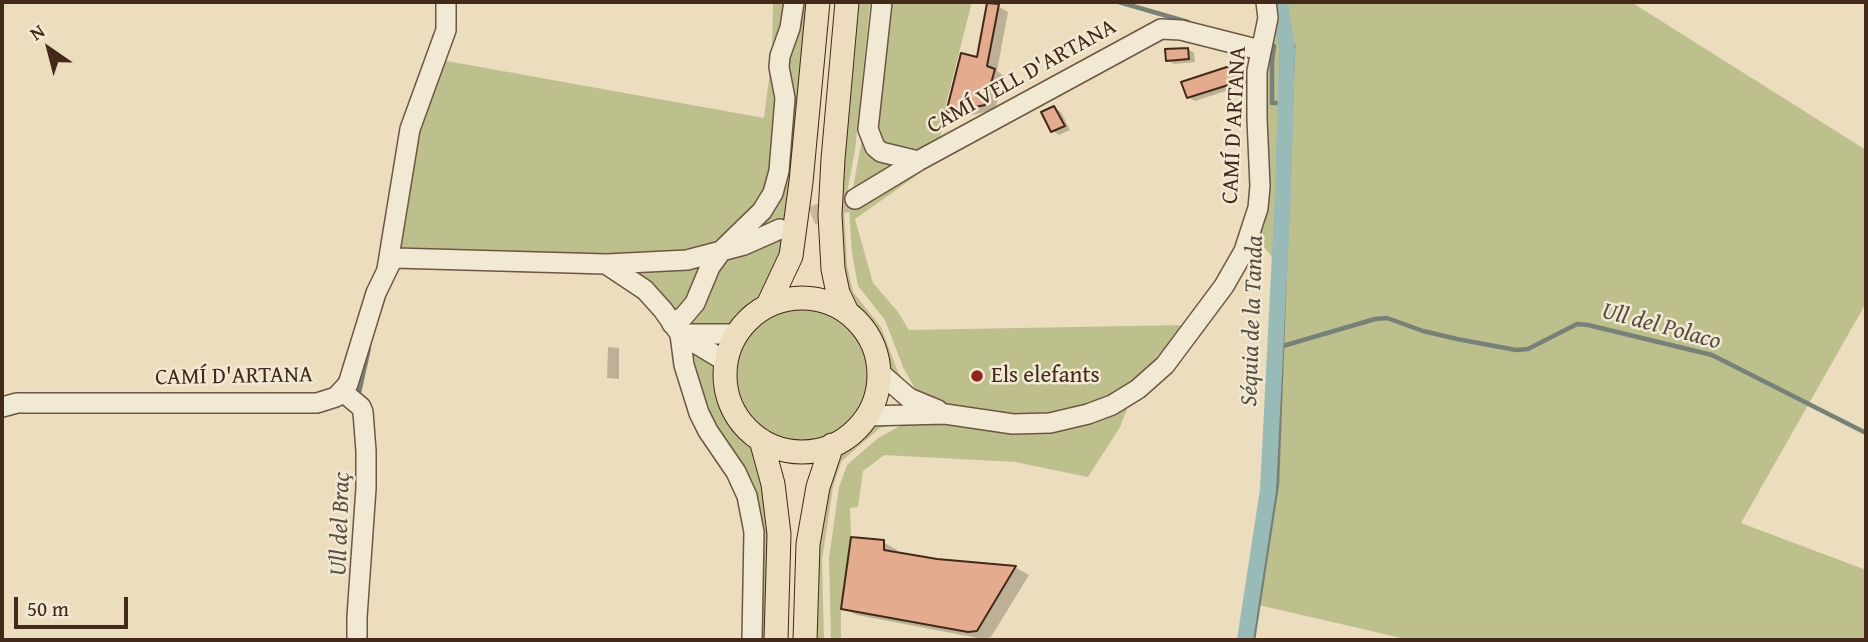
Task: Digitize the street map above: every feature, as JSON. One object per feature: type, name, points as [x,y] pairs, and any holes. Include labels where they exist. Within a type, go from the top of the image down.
[{"type":"main road","points":[[768,305],[791,256],[801,182],[818,2]]},
{"type":"main road","points":[[847,2],[832,159],[830,215],[833,269],[838,293],[847,312],[870,338],[879,372],[876,395],[867,416],[852,433],[832,446],[808,452],[784,450],[761,440],[739,420],[726,392],[725,361],[736,334],[750,317],[768,305],[795,298],[822,300],[847,312]]},
{"type":"main road","points":[[761,440],[774,484],[779,534],[776,640]]},
{"type":"main road","points":[[806,640],[808,544],[818,487],[832,446]]},
{"type":"street","name":"CAMÍ D'ARTANA","points":[[2,407],[18,403],[317,403],[343,392],[352,374],[376,293],[387,269],[410,129],[446,30],[446,2]]},
{"type":"street","points":[[676,329],[695,303],[710,267],[723,249],[762,211],[773,192],[779,171],[785,98],[779,67],[780,56],[790,28],[794,2]]},
{"type":"street","points":[[882,2],[868,130],[875,147],[881,152],[918,161]]},
{"type":"street","name":"CAMÍ D'ARTANA","points":[[867,416],[945,414],[1013,425],[1050,423],[1112,405],[1138,389],[1165,365],[1224,286],[1244,251],[1258,208],[1260,186],[1257,95],[1260,50],[1268,18],[1266,2]]},
{"type":"street","name":"CAMÍ VELL D'ARTANA","points":[[855,199],[918,161],[1161,29],[1181,30],[1260,50]]},
{"type":"street","points":[[387,269],[395,258],[606,264],[687,260],[744,245],[780,229]]},
{"type":"street","points":[[606,264],[645,290],[676,329],[699,413],[736,472],[747,496],[754,532],[752,640]]},
{"type":"street","points":[[676,329],[736,334]]},
{"type":"street","points":[[676,329],[725,361]]},
{"type":"street","name":"CAMÍ D'ARTANA","points":[[879,372],[908,398],[945,414]]},
{"type":"street","points":[[343,392],[361,407],[363,412],[366,451],[358,640]]},
{"type":"green space","points":[[773,2],[809,2],[785,237],[773,278],[760,300],[729,326],[691,330],[621,268],[688,258],[393,255],[414,127],[441,60],[764,118],[772,56]]},
{"type":"green space","points":[[855,2],[870,2],[855,151],[844,208],[847,265],[853,292],[881,327],[905,384],[890,370],[882,341],[848,295],[839,257],[843,123]]},
{"type":"green space","points":[[876,2],[972,2],[944,112],[940,140],[1140,33],[1152,46],[944,156],[855,219],[873,283],[898,312],[909,330],[1186,325],[1158,360],[1138,379],[1113,395],[1063,411],[1010,416],[948,407],[914,395],[914,387],[903,367],[885,320],[858,286],[852,253],[849,209],[863,134]]},
{"type":"green space","points":[[1285,2],[1631,2],[1866,150],[1866,303],[1741,523],[1866,570],[1866,640],[1410,640],[1259,605],[1279,481],[1295,44],[1290,35]]},
{"type":"green space","points":[[1278,17],[1282,46],[1281,121],[1273,258],[1259,241],[1268,201],[1264,92]]},
{"type":"green space","points":[[802,309],[827,314],[849,328],[863,350],[868,375],[863,400],[849,422],[827,436],[802,441],[777,436],[755,422],[741,400],[736,375],[741,350],[755,328],[777,314]]},
{"type":"green space","points":[[685,343],[715,360],[717,392],[724,409],[759,461],[770,518],[766,640],[755,640],[756,532],[711,430]]},
{"type":"green space","points":[[1128,407],[1120,427],[1088,477],[1015,462],[884,455],[863,471],[858,507],[850,508],[851,536],[841,608],[841,640],[831,640],[829,558],[839,487],[847,465],[878,438],[907,422],[1026,433],[1068,429]]},
{"type":"green space","points":[[881,422],[896,424],[880,428],[841,462],[833,487],[822,560],[824,640],[813,640],[815,573],[824,499],[841,454],[862,438],[872,426]]},
{"type":"building","points":[[987,3],[999,4],[987,66],[995,69],[985,105],[946,113],[961,53],[977,57]]},
{"type":"building","points":[[1188,48],[1189,59],[1166,61],[1165,49]]},
{"type":"building","points":[[1236,64],[1241,81],[1187,98],[1181,82]]},
{"type":"building","points":[[1054,106],[1065,126],[1051,132],[1041,112]]},
{"type":"building","points":[[851,537],[884,540],[884,550],[937,559],[1016,566],[977,631],[968,632],[841,609]]},
{"type":"waterway","points":[[1119,2],[1188,22]]},
{"type":"waterway","name":"Séquia de la Tanda","points":[[1245,640],[1268,490],[1283,195],[1287,50],[1280,2]]},
{"type":"waterway","points":[[1253,640],[1277,484],[1293,46],[1292,43],[1286,44]]},
{"type":"waterway","points":[[1274,46],[1272,103],[1285,103]]},
{"type":"waterway","name":"Ull del Polaco","points":[[1276,348],[1375,319],[1387,318],[1423,331],[1516,350],[1528,349],[1577,324],[1588,325],[1712,355],[1866,433]]},
{"type":"waterway","name":"Ull del Braç","points":[[358,397],[369,348]]},
{"type":"tunnel","points":[[785,227],[855,199]]},
{"type":"place","name":"Els elefants","points":[[977,376]]}]
